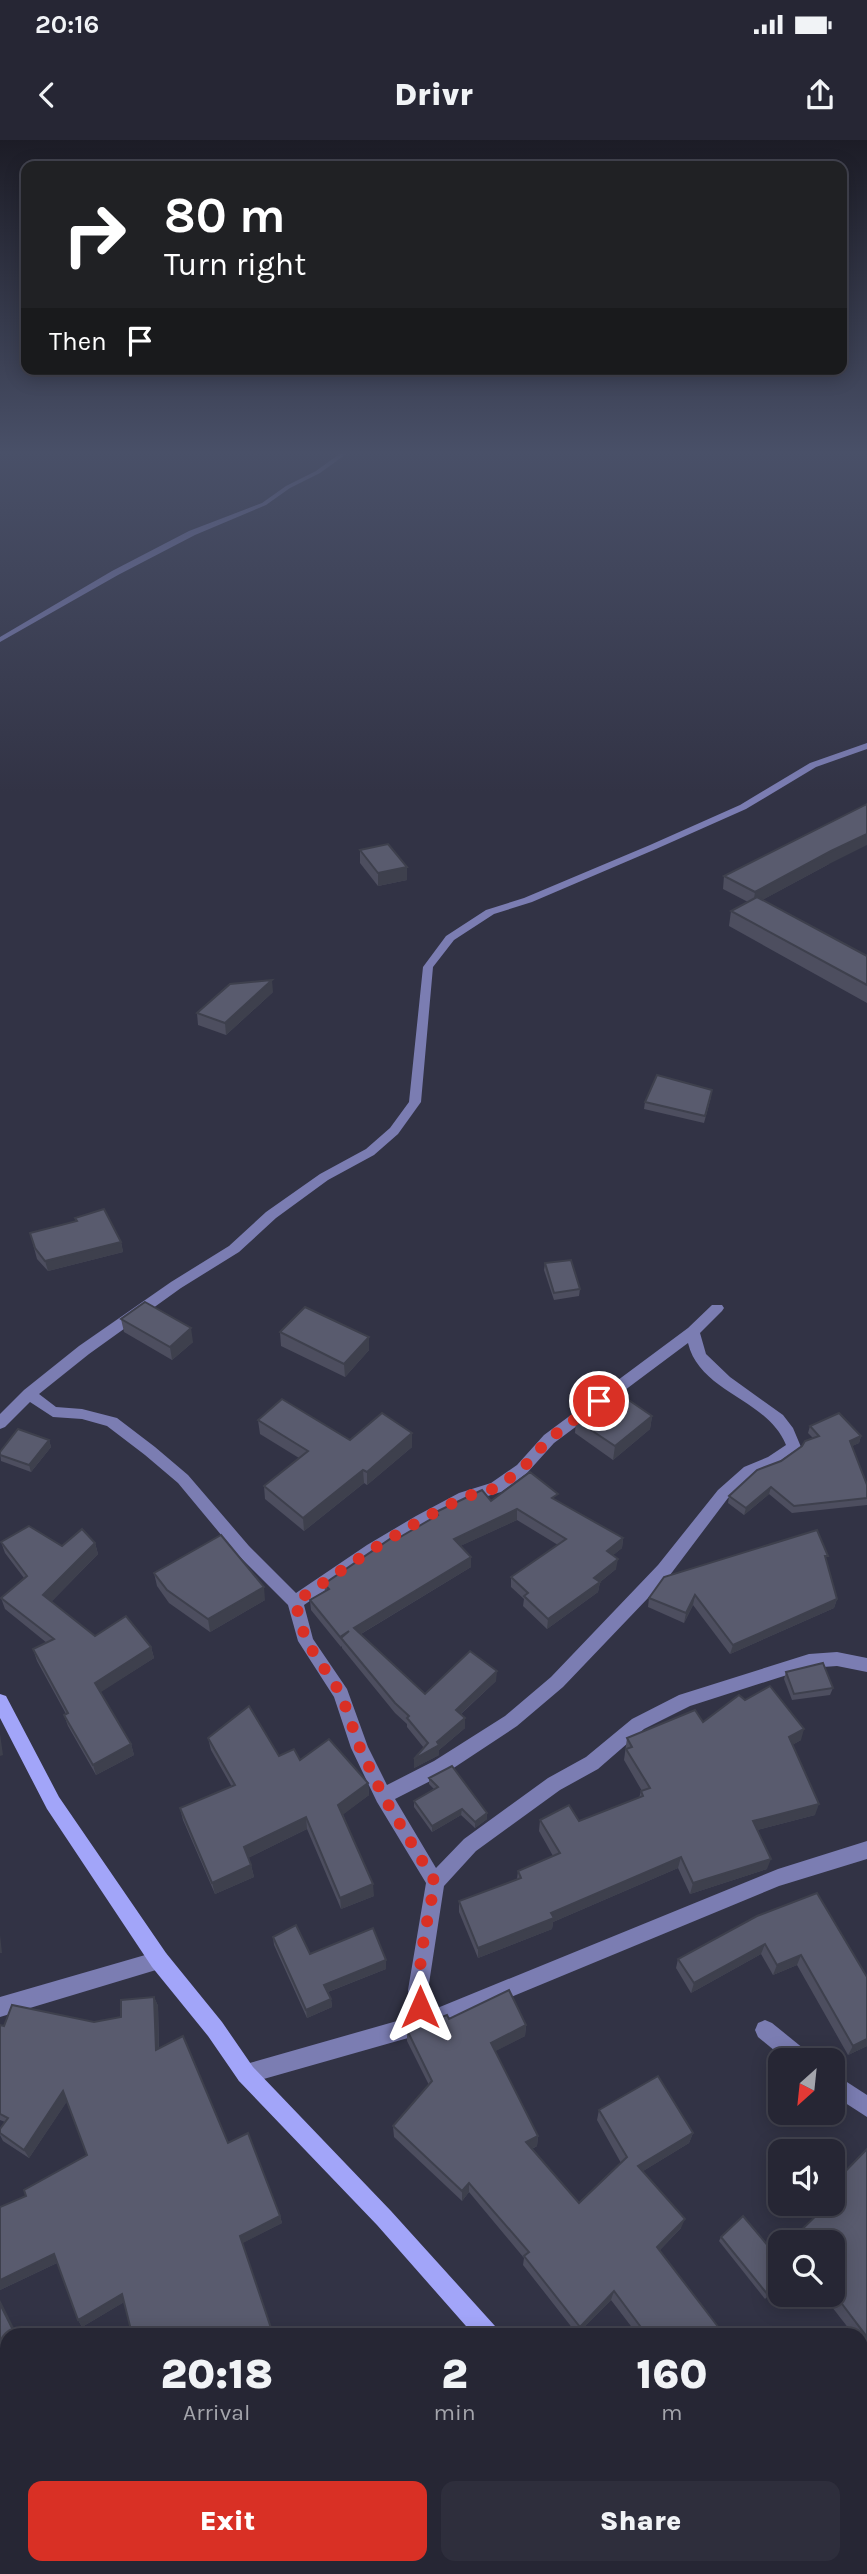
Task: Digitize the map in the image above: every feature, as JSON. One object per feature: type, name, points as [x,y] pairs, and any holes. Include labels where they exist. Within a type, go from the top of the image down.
[{"type":"street","points":[[0,640],[129,566]]},
{"type":"street","points":[[0,1423],[29,1394],[146,1306],[234,1249],[271,1215],[313,1184],[370,1152],[394,1131],[415,1102],[428,967],[450,938],[490,912],[528,900],[653,847],[743,807],[813,765],[867,746]]},
{"type":"street","points":[[295,1602],[421,1520],[464,1497],[496,1488],[522,1469],[549,1439],[660,1359],[693,1332],[716,1308]]},
{"type":"street","points":[[383,1796],[440,1767],[511,1721],[557,1682],[664,1570],[723,1494],[749,1471],[773,1461],[794,1447],[791,1435],[773,1414],[703,1360],[693,1332]]},
{"type":"street","points":[[29,1394],[53,1412],[82,1414],[112,1422],[150,1451],[183,1479],[243,1550],[295,1602],[306,1641],[341,1694],[360,1748],[383,1796],[435,1882]]},
{"type":"street","points":[[422,2024],[418,1990],[435,1882],[481,1838],[554,1784],[592,1763],[638,1724],[685,1700],[809,1661],[836,1659],[867,1665]]},
{"type":"street","points":[[0,1701],[53,1803],[159,1960],[215,2029],[246,2074],[384,2218],[482,2328]]},
{"type":"street","points":[[246,2074],[422,2024],[778,1878],[867,1850]]},
{"type":"street","points":[[0,2007],[159,1960]]},
{"type":"street","points":[[765,2030],[787,2048]]},
{"type":"street","points":[[845,2091],[867,2106]]},
{"type":"building","points":[[867,804],[867,834],[755,892],[724,876]]},
{"type":"building","points":[[388,844],[407,867],[378,873],[360,850]]},
{"type":"building","points":[[757,897],[867,956],[867,985],[731,911]]},
{"type":"building","points":[[272,980],[225,1023],[197,1013],[230,984]]},
{"type":"building","points":[[657,1075],[712,1090],[705,1116],[645,1102]]},
{"type":"building","points":[[104,1209],[121,1242],[45,1261],[35,1248],[30,1233],[77,1221],[75,1218]]},
{"type":"building","points":[[571,1260],[580,1289],[554,1293],[545,1263]]},
{"type":"building","points":[[145,1302],[191,1328],[170,1347],[121,1319]]},
{"type":"building","points":[[305,1307],[369,1337],[344,1364],[280,1332]]},
{"type":"building","points":[[614,1390],[652,1416],[615,1446],[576,1420]]},
{"type":"building","points":[[282,1399],[350,1440],[382,1413],[412,1433],[367,1472],[363,1470],[303,1518],[264,1486],[308,1451],[258,1420]]},
{"type":"building","points":[[839,1413],[861,1436],[850,1441],[867,1485],[867,1498],[794,1506],[771,1487],[746,1508],[729,1496],[757,1470],[781,1461],[805,1441],[819,1436],[810,1426]]},
{"type":"building","points":[[18,1429],[49,1440],[29,1465],[0,1455]]},
{"type":"building","points":[[530,1472],[558,1494],[552,1498],[623,1538],[607,1551],[618,1559],[594,1578],[600,1582],[548,1619],[524,1596],[528,1593],[511,1577],[566,1539],[517,1509],[454,1539],[471,1557],[354,1628],[425,1694],[470,1651],[497,1671],[456,1710],[465,1718],[437,1742],[439,1745],[414,1759],[428,1743],[407,1718],[409,1716],[341,1638],[349,1631],[340,1637],[310,1600],[329,1589],[324,1584],[393,1537],[395,1540],[438,1515],[436,1512],[482,1490],[491,1501]]},
{"type":"building","points":[[29,1526],[62,1546],[82,1529],[95,1543],[43,1595],[95,1636],[126,1616],[151,1647],[95,1683],[131,1744],[93,1765],[64,1715],[68,1713],[33,1649],[54,1639],[1,1598],[27,1576],[1,1542]]},
{"type":"building","points":[[817,1530],[828,1556],[825,1556],[837,1599],[733,1645],[695,1595],[686,1613],[649,1598],[664,1577]]},
{"type":"building","points":[[221,1535],[264,1587],[208,1619],[167,1590],[154,1573]]},
{"type":"building","points":[[823,1663],[833,1688],[794,1694],[786,1672]]},
{"type":"building","points":[[770,1686],[804,1729],[789,1737],[819,1804],[753,1821],[771,1859],[693,1883],[681,1857],[551,1913],[554,1918],[478,1948],[459,1901],[521,1878],[518,1871],[560,1853],[540,1820],[569,1805],[579,1821],[643,1796],[641,1791],[650,1788],[626,1749],[632,1747],[627,1738],[695,1710],[703,1722],[739,1695],[745,1700]]},
{"type":"building","points":[[249,1706],[279,1756],[294,1749],[300,1760],[329,1739],[368,1783],[338,1805],[373,1884],[340,1898],[306,1817],[244,1847],[251,1865],[212,1883],[180,1808],[235,1785],[208,1738]]},
{"type":"building","points":[[452,1766],[487,1813],[475,1822],[462,1809],[432,1826],[414,1801],[438,1787],[429,1778]]},
{"type":"building","points":[[817,1893],[867,1977],[867,2039],[853,2046],[801,1955],[777,1965],[765,1944],[694,1983],[678,1959],[757,1916]]},
{"type":"building","points":[[296,1925],[310,1954],[373,1928],[386,1960],[324,1985],[331,1999],[306,2010],[273,1937]]},
{"type":"building","points":[[509,1990],[526,2025],[491,2043],[538,2136],[526,2142],[579,2203],[627,2157],[599,2110],[658,2076],[693,2133],[638,2166],[685,2219],[657,2247],[719,2328],[642,2328],[614,2291],[580,2327],[524,2256],[529,2252],[469,2183],[462,2191],[393,2126],[432,2081],[407,2030],[447,2015],[449,2019]]},
{"type":"building","points":[[154,1997],[156,2050],[183,2036],[228,2143],[248,2133],[280,2216],[240,2236],[271,2328],[130,2328],[122,2294],[78,2320],[54,2254],[0,2280],[0,2207],[26,2196],[24,2190],[87,2155],[63,2091],[24,2150],[0,2133],[8,2118],[0,2114],[0,2025],[4,2026],[12,2005],[94,2022],[121,2017],[121,2000]]},
{"type":"building","points":[[867,2149],[867,2328],[860,2328],[844,2307],[845,2230],[801,2230],[816,2216],[845,2216],[845,2172]]},
{"type":"building","points":[[743,2216],[768,2246],[768,2295],[721,2237]]},
{"type":"building","points":[[0,2304],[12,2328],[0,2328]]},
{"type":"route","points":[[420,2007],[418,1990],[423,1945],[435,1882],[383,1796],[360,1748],[341,1694],[306,1641],[295,1602],[421,1520],[464,1497],[496,1488],[522,1469],[549,1439],[599,1401]]}]
